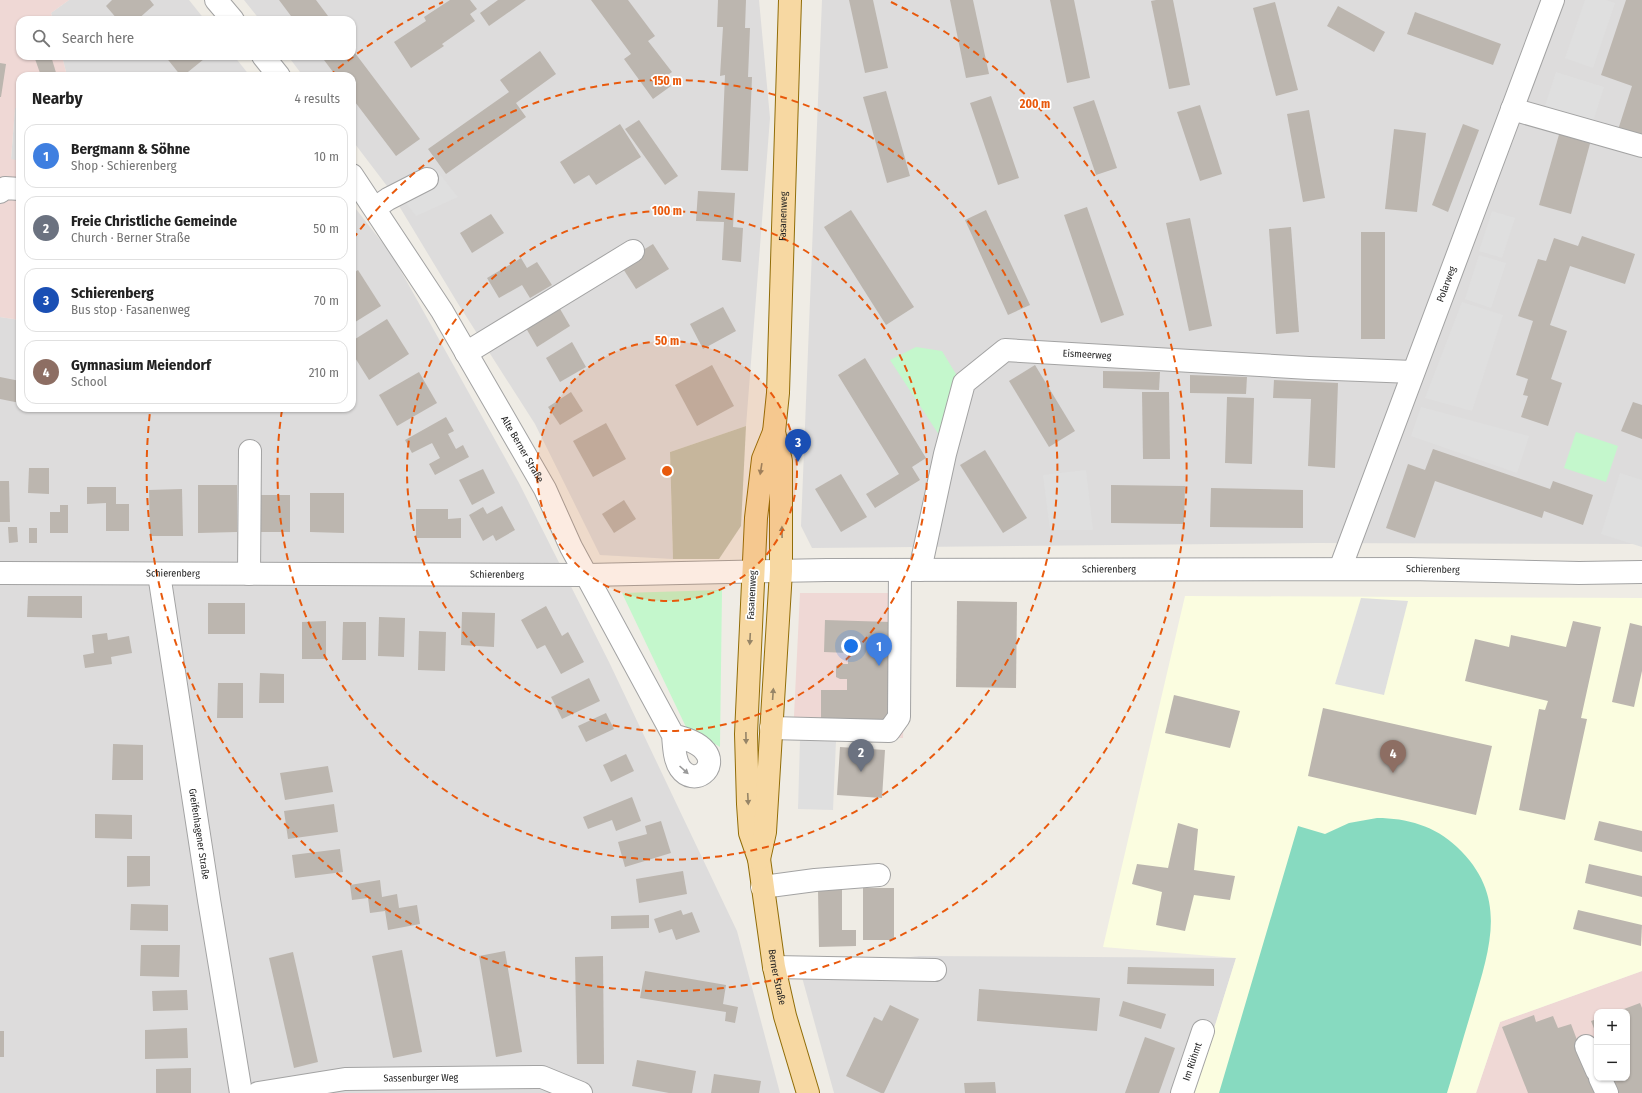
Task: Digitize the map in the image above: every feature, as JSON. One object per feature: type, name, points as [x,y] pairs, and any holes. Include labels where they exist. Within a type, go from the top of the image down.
[{"type":"main road","name":"Fasanenweg","points":[[746,760],[753,572],[759,486],[763,459],[774,432],[778,393],[790,0]]},
{"type":"main road","name":"Fasanenweg","points":[[769,761],[781,571],[780,461],[774,432]]},
{"type":"main road","name":"Berner Straße","points":[[746,760],[750,833],[759,859],[774,967],[785,1016],[808,1093]]},
{"type":"main road","name":"Berner Straße","points":[[759,859],[765,832],[769,761]]},
{"type":"street","points":[[216,0],[230,16]]},
{"type":"street","name":"Polarweg","points":[[1340,569],[1553,0]]},
{"type":"street","points":[[266,60],[276,72]]},
{"type":"street","points":[[1512,110],[1642,146]]},
{"type":"street","points":[[375,208],[388,199],[427,179]]},
{"type":"street","name":"Alte Berner Straße","points":[[356,181],[442,311],[545,489],[571,547],[673,734]]},
{"type":"street","points":[[0,192],[5,188],[16,189]]},
{"type":"street","points":[[466,353],[633,250]]},
{"type":"street","name":"Eismeerweg","points":[[771,728],[889,731],[899,717],[910,570],[945,454],[964,383],[1005,350],[1309,368],[1413,372]]},
{"type":"street","points":[[249,574],[250,451]]},
{"type":"street","name":"Schierenberg","points":[[0,573],[587,575],[781,571],[1340,569],[1642,572]]},
{"type":"street","name":"Greifenhagener Straße","points":[[159,574],[208,900],[241,1093]]},
{"type":"street","points":[[762,887],[879,875]]},
{"type":"street","points":[[774,967],[935,970]]},
{"type":"street","name":"Im Rühmt","points":[[1182,1093],[1203,1031]]},
{"type":"street","points":[[1586,1046],[1594,1064]]},
{"type":"street","name":"Sassenburger Weg","points":[[258,1093],[345,1079],[536,1077],[542,1077],[581,1093]]},
{"type":"street","points":[[1601,1081],[1607,1093]]},
{"type":"shaded area","points":[[0,0],[69,0],[51,13],[52,16],[16,16],[16,60],[63,60],[66,72],[16,72],[16,108],[11,159],[16,160],[16,319],[0,317]]},
{"type":"shaded area","points":[[69,0],[189,0],[202,16],[52,16],[51,13]]},
{"type":"shaded area","points":[[244,0],[759,0],[770,118],[746,426],[670,452],[673,559],[600,555],[535,424],[457,302],[387,186],[356,145],[356,72],[300,72],[291,60],[356,60],[356,16],[257,16]]},
{"type":"shaded area","points":[[822,0],[1642,0],[1642,544],[1317,543],[812,548],[801,526]]},
{"type":"shaded area","points":[[1585,0],[1606,0],[1615,3],[1593,68],[1565,58]]},
{"type":"shaded area","points":[[63,60],[237,60],[247,72],[66,72]]},
{"type":"shaded area","points":[[1556,72],[1604,87],[1592,125],[1543,112]]},
{"type":"shaded area","points":[[15,108],[16,108],[16,161],[11,160]]},
{"type":"shaded area","points":[[435,168],[458,197],[416,216],[395,189]]},
{"type":"shaded area","points":[[356,209],[392,255],[519,483],[609,662],[737,931],[780,1093],[0,1093],[0,317],[16,319],[16,412],[356,412]]},
{"type":"shaded area","points":[[1492,211],[1515,218],[1502,258],[1479,251]]},
{"type":"shaded area","points":[[1479,255],[1506,263],[1491,308],[1465,299]]},
{"type":"shaded area","points":[[1462,302],[1503,315],[1472,411],[1425,398]]},
{"type":"shaded area","points":[[1421,407],[1529,436],[1517,473],[1411,436]]},
{"type":"shaded area","points":[[746,426],[741,526],[719,559],[673,559],[670,452]]},
{"type":"shaded area","points":[[1086,470],[1093,530],[1050,530],[1043,475]]},
{"type":"shaded area","points":[[1620,473],[1642,480],[1642,547],[1601,534]]},
{"type":"shaded area","points":[[800,593],[908,593],[903,738],[793,736]]},
{"type":"shaded area","points":[[1185,596],[1642,598],[1642,971],[1500,1022],[1476,1093],[1194,1093],[1236,958],[1103,947]]},
{"type":"shaded area","points":[[1361,598],[1408,601],[1384,695],[1335,684]]},
{"type":"shaded area","points":[[800,740],[836,741],[833,810],[798,809]]},
{"type":"shaded area","points":[[919,956],[1236,958],[1194,1093],[834,1093],[800,970]]},
{"type":"shaded area","points":[[1642,971],[1642,1093],[1476,1093],[1500,1022]]},
{"type":"green space","points":[[916,347],[942,351],[959,379],[941,438],[890,360]]},
{"type":"green space","points":[[1576,432],[1618,446],[1606,482],[1564,468]]},
{"type":"green space","points":[[722,590],[720,747],[686,727],[622,593]]},
{"type":"green space","points":[[1377,818],[1388,818],[1420,825],[1448,840],[1457,847],[1473,865],[1484,884],[1489,903],[1491,923],[1485,963],[1447,1093],[1219,1093],[1298,826],[1325,834],[1349,823]]},
{"type":"building","points":[[112,0],[150,0],[154,5],[142,16],[115,16],[106,6]]},
{"type":"building","points":[[279,0],[316,0],[328,16],[291,16]]},
{"type":"building","points":[[450,0],[470,0],[477,9],[470,14],[475,21],[442,44],[444,46],[411,68],[394,42],[426,21],[424,17]]},
{"type":"building","points":[[498,0],[526,0],[489,26],[480,13]]},
{"type":"building","points":[[591,0],[628,0],[655,36],[648,41],[672,72],[665,77],[671,86],[653,99],[624,59],[631,54]]},
{"type":"building","points":[[718,0],[746,0],[745,28],[750,28],[748,77],[752,77],[748,171],[721,170],[725,75],[720,76],[723,27],[717,27]]},
{"type":"building","points":[[849,0],[873,0],[888,68],[865,73]]},
{"type":"building","points":[[950,0],[973,0],[989,74],[966,78]]},
{"type":"building","points":[[1050,0],[1074,0],[1090,78],[1067,83]]},
{"type":"building","points":[[1173,0],[1190,85],[1169,89],[1151,1]]},
{"type":"building","points":[[1626,0],[1642,0],[1642,141],[1617,133],[1632,86],[1601,75]]},
{"type":"building","points":[[1275,2],[1298,90],[1276,96],[1253,8]]},
{"type":"building","points":[[1338,6],[1385,32],[1374,52],[1327,26]]},
{"type":"building","points":[[1415,12],[1501,44],[1493,65],[1407,34]]},
{"type":"building","points":[[540,51],[556,74],[516,103],[526,117],[446,174],[428,149],[509,92],[500,80]]},
{"type":"building","points":[[356,54],[420,139],[396,156],[356,103],[356,72],[333,72],[324,60],[356,60]]},
{"type":"building","points":[[35,60],[52,60],[56,72],[40,72]]},
{"type":"building","points":[[168,60],[203,60],[188,72],[178,72]]},
{"type":"building","points":[[0,63],[6,64],[1,97],[0,97]]},
{"type":"building","points":[[886,91],[910,176],[887,183],[863,97]]},
{"type":"building","points":[[991,96],[1019,178],[998,185],[970,103]]},
{"type":"building","points":[[1094,100],[1117,168],[1096,175],[1073,107]]},
{"type":"building","points":[[1200,105],[1222,174],[1200,181],[1177,112]]},
{"type":"building","points":[[1309,110],[1325,198],[1303,202],[1287,114]]},
{"type":"building","points":[[639,120],[678,176],[665,185],[625,129]]},
{"type":"building","points":[[620,124],[641,157],[596,185],[589,175],[574,184],[560,162]]},
{"type":"building","points":[[1463,124],[1479,130],[1448,212],[1432,205]]},
{"type":"building","points":[[1394,129],[1426,133],[1417,212],[1385,209]]},
{"type":"building","points":[[1560,131],[1591,140],[1571,214],[1539,205]]},
{"type":"building","points":[[698,191],[735,193],[733,227],[743,228],[741,262],[722,260],[724,222],[696,221]]},
{"type":"building","points":[[1087,207],[1124,315],[1101,323],[1064,215]]},
{"type":"building","points":[[851,210],[914,307],[886,325],[824,227]]},
{"type":"building","points":[[986,210],[1030,305],[1008,315],[965,220]]},
{"type":"building","points":[[491,214],[504,233],[472,253],[460,233]]},
{"type":"building","points":[[1190,218],[1212,326],[1189,331],[1166,223]]},
{"type":"building","points":[[1291,227],[1299,332],[1276,334],[1269,229]]},
{"type":"building","points":[[1361,232],[1385,232],[1385,339],[1361,339]]},
{"type":"building","points":[[1582,236],[1635,254],[1625,284],[1570,266],[1550,325],[1567,331],[1551,379],[1562,383],[1548,426],[1521,417],[1528,396],[1523,395],[1528,379],[1516,375],[1533,321],[1518,316],[1538,259],[1546,261],[1554,238],[1578,246]]},
{"type":"building","points":[[653,244],[669,269],[636,289],[620,264]]},
{"type":"building","points":[[521,258],[527,268],[537,262],[552,285],[530,298],[522,285],[499,298],[487,278]]},
{"type":"building","points":[[358,270],[381,306],[356,322],[356,271]]},
{"type":"building","points":[[556,302],[570,326],[537,347],[523,323]]},
{"type":"building","points":[[723,307],[736,331],[703,349],[690,324]]},
{"type":"building","points":[[387,319],[409,354],[369,380],[356,359],[356,338]]},
{"type":"building","points":[[572,342],[586,367],[560,382],[546,358]]},
{"type":"building","points":[[865,358],[926,458],[912,467],[920,480],[875,508],[866,494],[899,474],[838,375]]},
{"type":"building","points":[[712,365],[734,406],[697,426],[675,385]]},
{"type":"building","points":[[1035,365],[1075,431],[1049,447],[1009,381]]},
{"type":"building","points":[[1103,371],[1160,372],[1159,390],[1103,388]]},
{"type":"building","points":[[419,372],[437,403],[397,426],[379,395]]},
{"type":"building","points":[[1190,375],[1247,377],[1246,394],[1190,393]]},
{"type":"building","points":[[0,377],[16,380],[16,402],[0,399]]},
{"type":"building","points":[[1274,380],[1338,383],[1335,468],[1308,466],[1311,399],[1273,398]]},
{"type":"building","points":[[571,392],[583,411],[560,425],[548,407]]},
{"type":"building","points":[[1142,392],[1169,392],[1170,459],[1143,459]]},
{"type":"building","points":[[1227,397],[1254,398],[1252,464],[1225,463]]},
{"type":"building","points":[[1633,402],[1642,405],[1642,439],[1621,431]]},
{"type":"building","points":[[446,417],[454,431],[448,434],[456,449],[463,445],[469,457],[435,475],[429,464],[440,458],[432,443],[412,453],[405,440]]},
{"type":"building","points":[[606,423],[626,459],[593,477],[573,441]]},
{"type":"building","points":[[1433,449],[1550,489],[1553,481],[1593,495],[1583,525],[1544,511],[1542,518],[1435,481],[1415,538],[1386,528],[1408,464],[1425,470]]},
{"type":"building","points":[[985,450],[1027,518],[1003,533],[960,465]]},
{"type":"building","points":[[29,468],[49,468],[49,494],[28,493]]},
{"type":"building","points":[[483,469],[495,493],[472,505],[459,480]]},
{"type":"building","points":[[841,474],[867,517],[841,532],[815,489]]},
{"type":"building","points":[[0,481],[9,481],[10,522],[0,522]]},
{"type":"building","points":[[198,485],[237,485],[237,532],[198,533]]},
{"type":"building","points":[[1111,485],[1185,486],[1184,524],[1111,523]]},
{"type":"building","points":[[87,487],[116,487],[116,504],[129,504],[129,531],[106,531],[106,503],[87,504]]},
{"type":"building","points":[[1211,488],[1303,490],[1303,528],[1210,527]]},
{"type":"building","points":[[182,489],[183,536],[150,536],[149,490]]},
{"type":"building","points":[[310,493],[344,493],[344,533],[310,532]]},
{"type":"building","points":[[255,495],[290,495],[290,532],[255,532]]},
{"type":"building","points":[[624,500],[636,519],[614,533],[602,514]]},
{"type":"building","points":[[60,505],[68,505],[68,533],[50,533],[50,512],[60,512]]},
{"type":"building","points":[[502,506],[515,530],[496,541],[493,535],[483,541],[469,515],[483,507],[487,514]]},
{"type":"building","points":[[416,509],[448,509],[448,519],[461,518],[461,538],[416,538]]},
{"type":"building","points":[[8,527],[17,527],[18,542],[9,543]]},
{"type":"building","points":[[29,528],[37,528],[37,543],[29,543]]},
{"type":"building","points":[[28,596],[82,596],[82,618],[27,617]]},
{"type":"building","points":[[957,601],[1017,602],[1016,688],[956,687]]},
{"type":"building","points":[[208,603],[245,603],[245,634],[208,634]]},
{"type":"building","points":[[546,606],[562,636],[568,632],[584,662],[561,674],[545,645],[537,649],[521,620]]},
{"type":"building","points":[[462,612],[495,613],[494,647],[461,645]]},
{"type":"building","points":[[379,617],[405,618],[404,657],[378,656]]},
{"type":"building","points":[[825,620],[891,622],[887,725],[821,723],[821,690],[847,690],[847,679],[840,679],[836,677],[836,666],[839,664],[848,664],[848,653],[824,652]]},
{"type":"building","points":[[326,621],[326,659],[302,659],[302,622]]},
{"type":"building","points":[[1573,621],[1601,627],[1581,718],[1587,719],[1565,820],[1519,810],[1539,709],[1545,710],[1548,701],[1465,681],[1475,639],[1509,647],[1511,635],[1566,647]]},
{"type":"building","points":[[343,622],[366,622],[366,660],[342,660]]},
{"type":"building","points":[[1630,623],[1642,626],[1642,671],[1634,707],[1612,702]]},
{"type":"building","points":[[419,631],[446,632],[445,671],[418,670]]},
{"type":"building","points":[[107,633],[108,640],[129,636],[132,653],[111,657],[112,664],[85,668],[83,655],[94,653],[92,635]]},
{"type":"building","points":[[260,673],[284,674],[284,703],[259,703]]},
{"type":"building","points":[[589,678],[600,701],[562,719],[551,697]]},
{"type":"building","points":[[218,683],[243,683],[243,718],[217,718]]},
{"type":"building","points":[[1174,695],[1240,711],[1230,748],[1165,733]]},
{"type":"building","points":[[1323,708],[1492,746],[1476,815],[1308,776]]},
{"type":"building","points":[[606,713],[614,729],[586,742],[578,726]]},
{"type":"building","points":[[113,744],[143,745],[143,780],[112,780]]},
{"type":"building","points":[[840,747],[885,750],[882,798],[837,795]]},
{"type":"building","points":[[626,754],[634,771],[611,782],[603,765]]},
{"type":"building","points":[[328,766],[333,792],[285,800],[280,773]]},
{"type":"building","points":[[632,797],[641,821],[616,831],[612,820],[588,829],[583,817]]},
{"type":"building","points":[[334,804],[338,832],[288,839],[284,811]]},
{"type":"building","points":[[95,814],[132,815],[132,839],[95,838]]},
{"type":"building","points":[[661,821],[671,853],[625,867],[618,842],[647,834],[645,826]]},
{"type":"building","points":[[1599,821],[1642,831],[1642,852],[1594,840]]},
{"type":"building","points":[[1178,823],[1198,829],[1194,870],[1235,876],[1230,900],[1194,895],[1185,931],[1156,925],[1162,892],[1132,884],[1137,864],[1168,868]]},
{"type":"building","points":[[340,849],[343,872],[295,878],[292,855]]},
{"type":"building","points":[[127,856],[150,856],[150,886],[127,887]]},
{"type":"building","points":[[1589,864],[1642,876],[1642,897],[1585,883]]},
{"type":"building","points":[[683,871],[687,894],[639,903],[636,879]]},
{"type":"building","points":[[380,880],[382,897],[397,894],[399,908],[417,905],[420,924],[388,930],[385,911],[370,913],[368,898],[352,900],[350,885]]},
{"type":"building","points":[[863,888],[894,888],[894,940],[863,940]]},
{"type":"building","points":[[842,889],[842,930],[856,930],[856,946],[819,947],[818,890]]},
{"type":"building","points":[[131,904],[168,905],[168,931],[130,930]]},
{"type":"building","points":[[681,910],[683,915],[692,912],[700,932],[676,940],[672,929],[659,933],[654,919]]},
{"type":"building","points":[[1578,910],[1642,925],[1641,946],[1573,929]]},
{"type":"building","points":[[649,915],[649,928],[611,929],[611,916]]},
{"type":"building","points":[[141,945],[180,945],[179,977],[140,976]]},
{"type":"building","points":[[402,950],[422,1052],[393,1058],[372,956]]},
{"type":"building","points":[[505,951],[522,1052],[496,1057],[479,956]]},
{"type":"building","points":[[293,952],[318,1062],[294,1068],[269,958]]},
{"type":"building","points":[[603,956],[604,1064],[577,1064],[575,957]]},
{"type":"building","points":[[1128,967],[1214,969],[1214,986],[1127,984]]},
{"type":"building","points":[[645,971],[726,985],[723,1004],[738,1007],[735,1023],[725,1021],[726,1012],[640,998]]},
{"type":"building","points":[[979,989],[1100,998],[1097,1031],[977,1021]]},
{"type":"building","points":[[187,990],[188,1010],[153,1011],[152,991]]},
{"type":"building","points":[[1123,1001],[1166,1014],[1161,1029],[1119,1016]]},
{"type":"building","points":[[1640,1003],[1642,1008],[1642,1093],[1618,1093],[1613,1081],[1630,1081],[1630,1009],[1624,1009]]},
{"type":"building","points":[[890,1005],[919,1019],[884,1093],[881,1093],[846,1076],[874,1017],[882,1021]]},
{"type":"building","points":[[1534,1015],[1536,1022],[1553,1016],[1558,1028],[1571,1024],[1597,1093],[1528,1093],[1502,1027]]},
{"type":"building","points":[[1594,1020],[1594,1028],[1591,1021]]},
{"type":"building","points":[[187,1028],[188,1058],[145,1059],[145,1030]]},
{"type":"building","points":[[0,1031],[4,1031],[4,1057],[0,1057]]},
{"type":"building","points":[[1145,1037],[1175,1048],[1159,1093],[1125,1093]]},
{"type":"building","points":[[637,1060],[696,1071],[692,1093],[669,1093],[632,1086]]},
{"type":"building","points":[[191,1068],[191,1093],[156,1093],[156,1069]]},
{"type":"building","points":[[714,1074],[761,1081],[759,1093],[711,1093]]},
{"type":"building","points":[[995,1082],[996,1093],[965,1093],[964,1083]]},
{"type":"place","name":"Schierenberg","points":[[798,462]]},
{"type":"place","name":"Bergmann & Söhne","points":[[879,666]]},
{"type":"place","name":"Freie Christliche Gemeinde","points":[[861,772]]},
{"type":"place","name":"Gymnasium Meiendorf","points":[[1393,773]]}]
